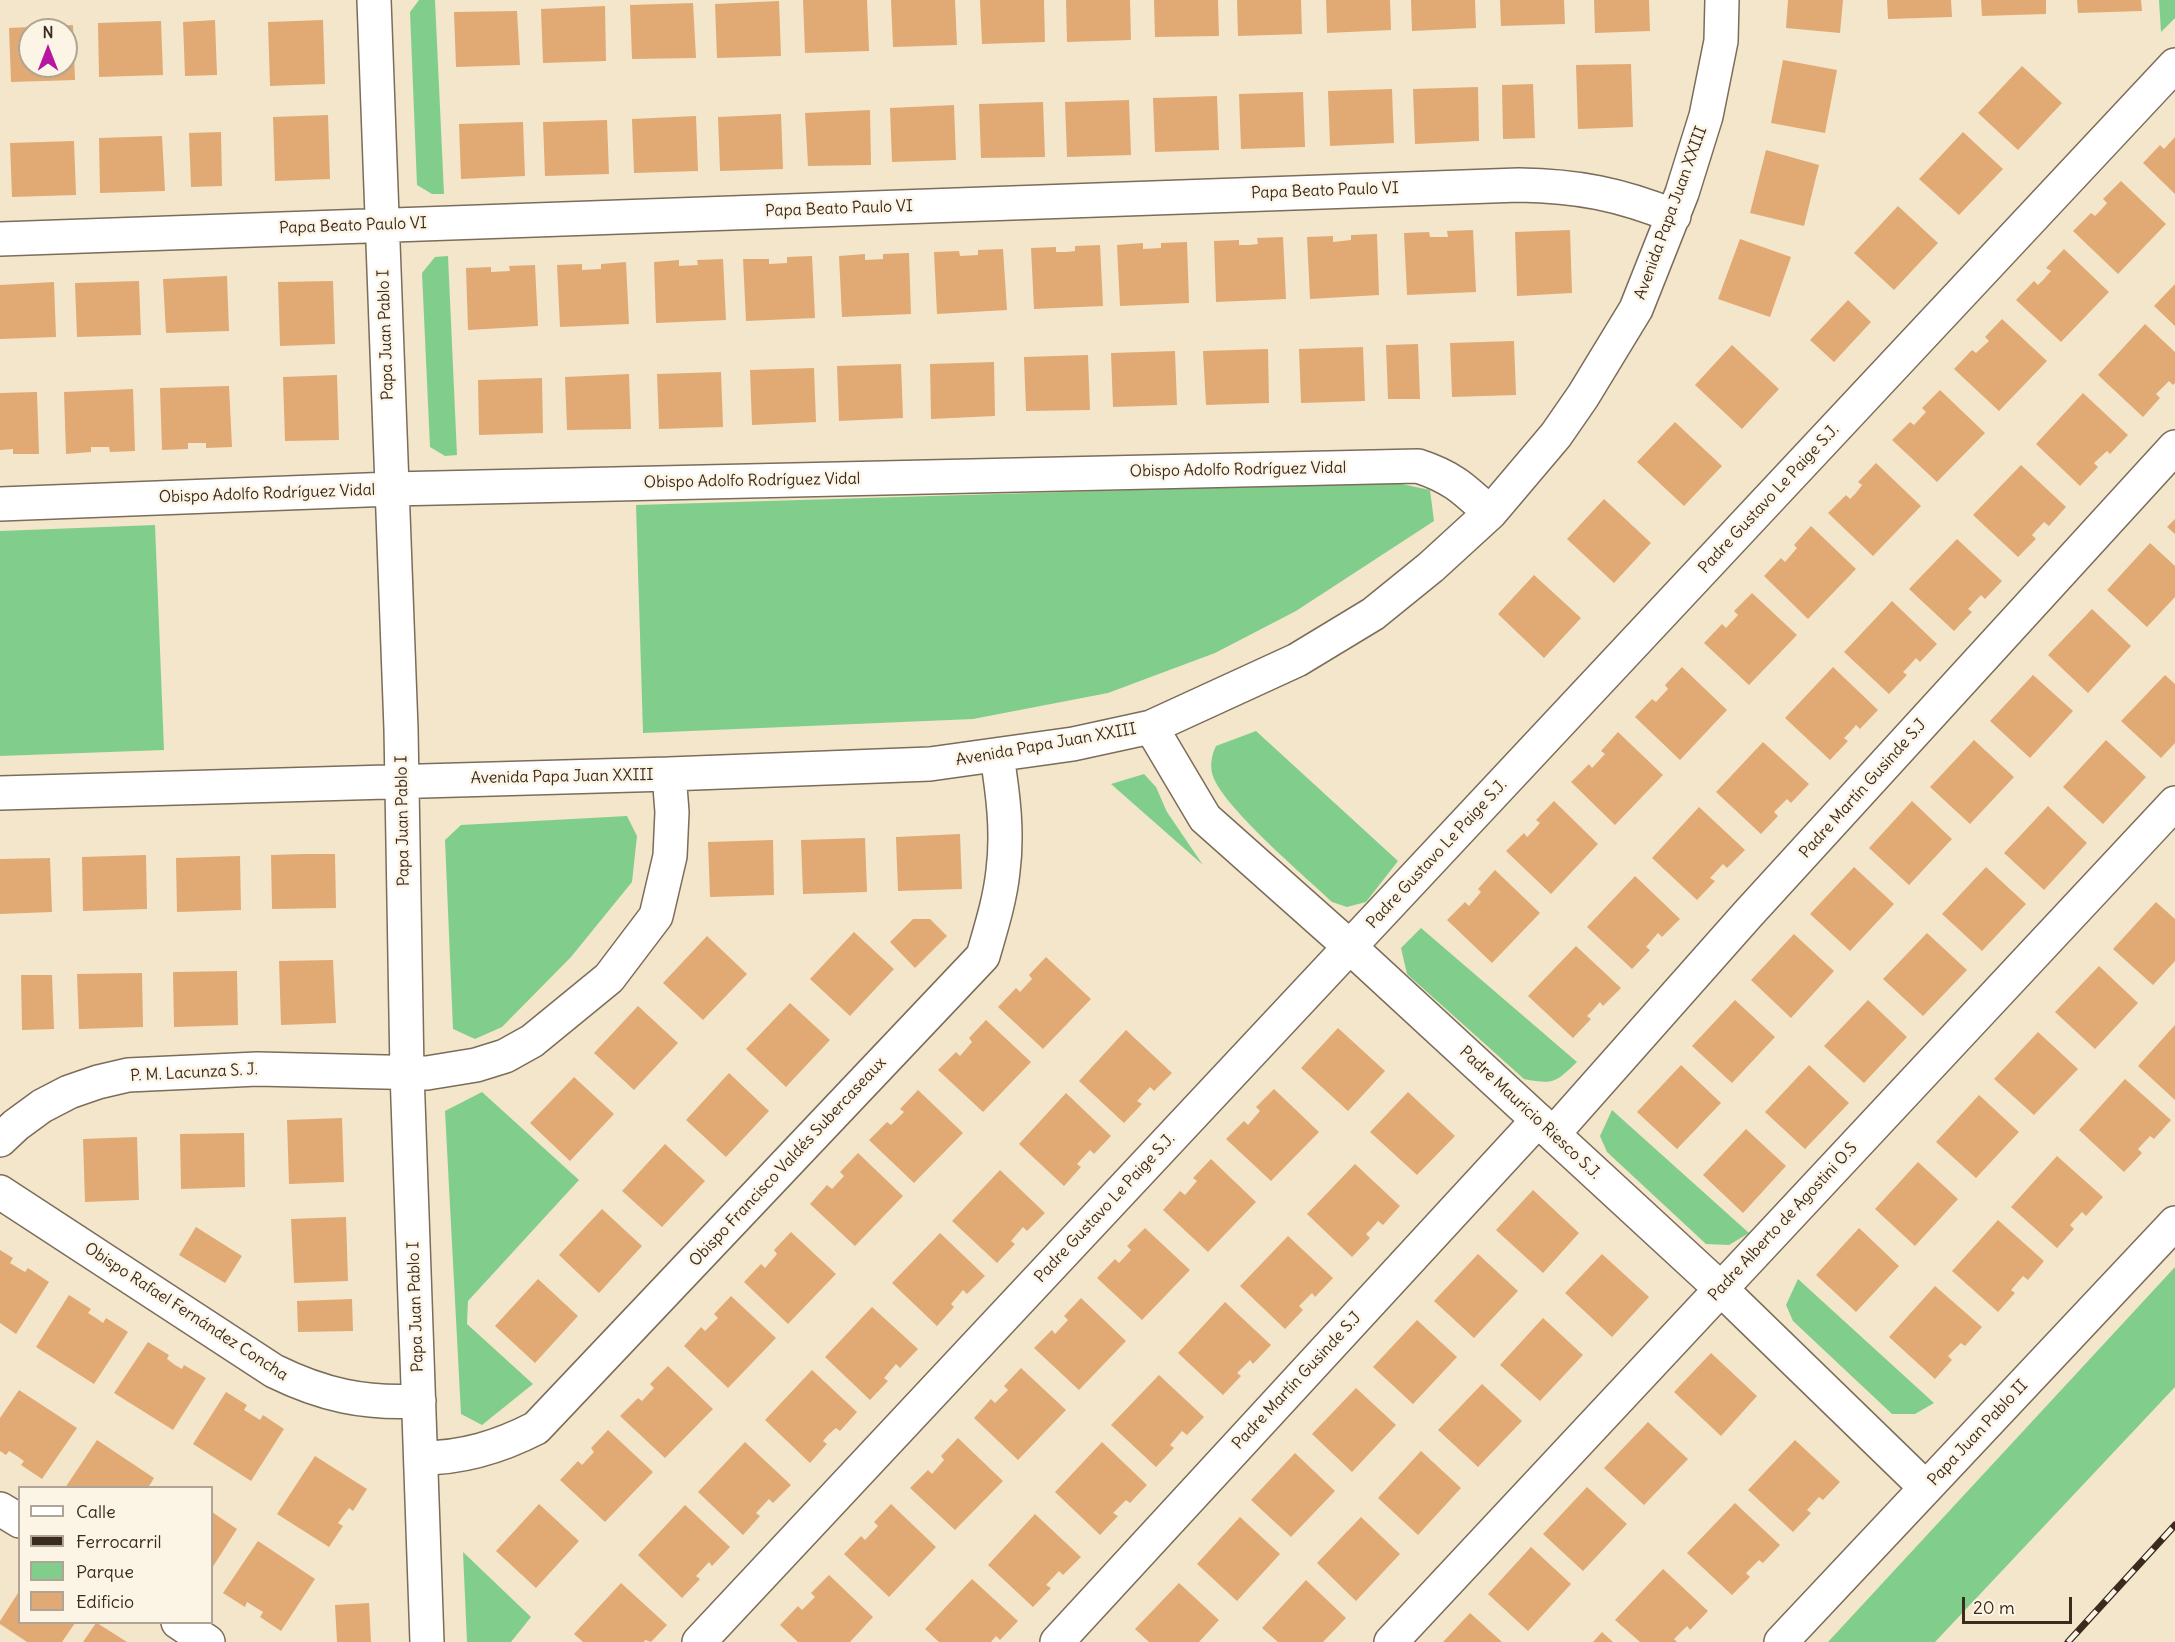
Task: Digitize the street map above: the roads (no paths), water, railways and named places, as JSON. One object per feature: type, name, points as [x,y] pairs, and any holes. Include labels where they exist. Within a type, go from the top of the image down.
[{"type":"street","name":"Papa Juan Pablo I","points":[[374,0],[402,781],[407,1072],[427,1642]]},
{"type":"street","name":"Avenida Papa Juan XXIII","points":[[0,793],[669,774],[930,764],[1072,744],[1151,727],[1297,660],[1373,614],[1431,567],[1490,513],[1556,435],[1583,396],[1636,309],[1674,216],[1706,116],[1721,41],[1722,0]]},
{"type":"street","name":"Padre Gustavo Le Paige S.J.","points":[[699,1642],[2175,65]]},
{"type":"street","name":"Papa Beato Paulo VI","points":[[0,239],[1519,185],[1561,186],[1603,193],[1639,202],[1674,216]]},
{"type":"street","name":"Padre Martín Gusinde S.J","points":[[1057,1642],[1756,906],[2175,447]]},
{"type":"street","name":"Obispo Adolfo Rodríguez Vidal","points":[[0,504],[392,489],[1418,466],[1439,473],[1459,484],[1490,513]]},
{"type":"street","name":"Padre Mauricio Riesco S.J.","points":[[1151,727],[1205,818],[1350,947],[1721,1289],[1926,1488]]},
{"type":"street","name":"Obispo Francisco Valdés Subercaseaux","points":[[421,1458],[461,1456],[487,1450],[536,1428],[983,956],[996,914],[1004,870],[1004,803],[997,756]]},
{"type":"street","name":"P. M. Lacunza S. J.","points":[[0,1140],[42,1106],[69,1092],[128,1075],[257,1069],[447,1071],[505,1056],[532,1041],[609,978],[656,916],[670,856],[672,812],[669,774]]},
{"type":"street","name":"Padre Alberto de Agostini O.S","points":[[1391,1642],[2175,803]]},
{"type":"street","name":"Obispo Rafael Fernández Concha","points":[[0,1192],[274,1371],[331,1394],[374,1401],[419,1401]]},
{"type":"street","name":"Papa Juan Pablo II","points":[[1781,1642],[2175,1223]]},
{"type":"street","points":[[0,1509],[18,1520]]},
{"type":"street","points":[[180,1624],[208,1642]]},
{"type":"railway","points":[[2068,1642],[2175,1525]]}]
